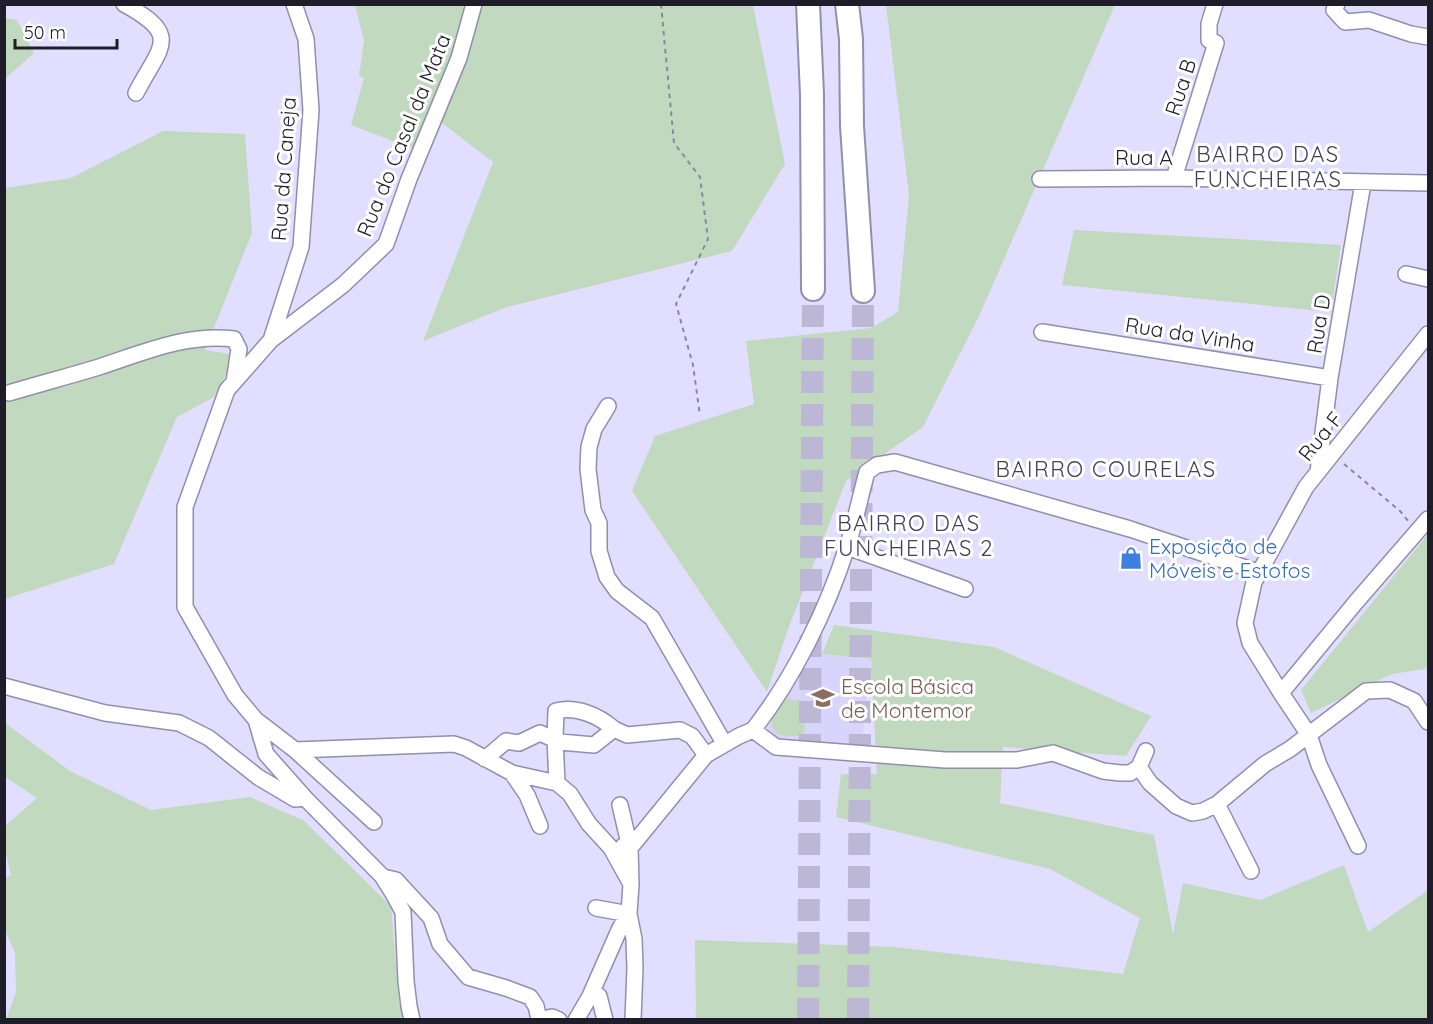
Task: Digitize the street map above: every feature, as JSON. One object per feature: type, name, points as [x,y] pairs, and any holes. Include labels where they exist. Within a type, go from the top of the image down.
[{"type":"highway","points":[[808,4],[812,95],[813,289]]},
{"type":"highway","points":[[847,4],[851,39],[852,126],[863,291]]},
{"type":"highway","points":[[854,150],[861,91],[862,4]]},
{"type":"street","points":[[124,4],[157,26],[162,38],[159,55],[136,93]]},
{"type":"street","name":"Rua do Casal da Mata","points":[[271,340],[343,285],[386,244],[409,179],[459,57],[474,4]]},
{"type":"street","name":"Rua B","points":[[1174,177],[1216,43],[1209,40],[1209,24],[1215,4]]},
{"type":"street","points":[[1337,4],[1334,10],[1345,22],[1369,20],[1411,34],[1428,37]]},
{"type":"street","name":"Rua da Caneja","points":[[256,720],[235,695],[184,607],[185,507],[227,390],[271,340],[301,247],[311,110],[306,39],[294,5]]},
{"type":"street","name":"Rua A","points":[[1040,179],[1174,177],[1428,183]]},
{"type":"street","name":"Rua D","points":[[1318,472],[1330,378],[1363,183]]},
{"type":"street","points":[[1406,274],[1428,279]]},
{"type":"street","name":"Rua da Vinha","points":[[1042,332],[1330,378]]},
{"type":"street","name":"Rua F","points":[[1358,846],[1319,765],[1309,735],[1250,643],[1245,623],[1249,598],[1258,572],[1306,487],[1428,334]]},
{"type":"street","points":[[9,393],[98,367],[168,343],[224,338],[234,339],[239,349],[234,382]]},
{"type":"street","points":[[608,406],[594,429],[589,447],[588,469],[593,510],[599,523],[599,550],[604,568],[617,591],[652,618],[724,743]]},
{"type":"street","points":[[630,848],[706,755],[724,743],[753,730],[773,704],[814,630],[847,548],[867,472],[877,465],[895,462],[989,488],[1130,529],[1258,572]]},
{"type":"street","points":[[1281,693],[1428,519]]},
{"type":"street","points":[[847,548],[964,589]]},
{"type":"street","points":[[4,686],[105,713],[178,723],[210,738],[258,777],[295,800],[305,798]]},
{"type":"street","points":[[1139,767],[1150,783],[1176,806],[1192,813],[1203,811],[1217,804],[1265,764],[1309,735],[1366,691],[1390,690],[1414,701],[1428,722]]},
{"type":"street","points":[[557,783],[556,711],[571,709],[583,712],[604,720],[614,729],[627,735],[680,730],[692,736],[706,755]]},
{"type":"street","points":[[256,720],[295,750],[374,822]]},
{"type":"street","points":[[256,720],[266,753],[305,798],[382,876],[403,912],[406,981],[412,1020]]},
{"type":"street","points":[[485,759],[506,741],[519,743],[540,733],[560,742],[594,744],[614,729]]},
{"type":"street","points":[[753,730],[776,747],[840,754],[945,760],[1017,760],[1053,753],[1103,771],[1130,773],[1139,767],[1146,751]]},
{"type":"street","points":[[295,750],[454,744],[512,773],[557,783],[570,795],[588,824],[611,848],[631,884]]},
{"type":"street","points":[[512,773],[527,795],[540,826]]},
{"type":"street","points":[[1217,804],[1251,871]]},
{"type":"street","points":[[620,806],[630,848],[629,914],[634,939],[633,1020]]},
{"type":"street","points":[[602,839],[630,848]]},
{"type":"street","points":[[382,876],[396,880],[431,918],[440,944],[468,977],[530,998],[536,1006],[539,1019],[552,1017],[560,1020]]},
{"type":"street","points":[[596,908],[629,914]]},
{"type":"street","points":[[576,1020],[629,914]]},
{"type":"street","points":[[592,992],[599,996],[604,1020]]},
{"type":"path","points":[[661,4],[674,143],[700,177],[708,239],[676,304],[693,365],[700,416]]},
{"type":"path","points":[[1333,454],[1400,511],[1418,531]]},
{"type":"shaded area","name":"Escola Básica de Montemor","points":[[806,653],[871,659],[861,749],[777,742],[767,731],[765,720]]},
{"type":"green space","points":[[355,5],[753,5],[785,164],[732,251],[507,307],[423,341],[493,162],[430,114],[416,150],[351,125],[364,78],[359,76],[364,41]]},
{"type":"green space","points":[[886,5],[1115,5],[980,314],[923,427],[846,481],[787,632],[767,692],[632,491],[655,436],[754,404],[746,341],[871,328],[898,312],[909,195]]},
{"type":"green space","points":[[5,18],[17,20],[34,53],[5,79]]},
{"type":"green space","points":[[163,131],[245,134],[252,233],[205,350],[236,355],[214,397],[177,417],[114,564],[5,599],[5,188],[71,178]]},
{"type":"green space","points":[[1074,230],[1341,245],[1331,312],[1062,285]]},
{"type":"green space","points":[[1428,534],[1428,666],[1425,669],[1392,674],[1311,713],[1301,690]]},
{"type":"green space","points":[[834,625],[994,647],[1151,716],[1126,756],[1003,747],[1000,803],[1154,835],[1173,934],[1183,883],[1260,900],[1344,865],[1368,932],[1428,890],[1428,1019],[696,1019],[695,940],[895,947],[1123,974],[1140,918],[1050,869],[836,817],[841,774],[877,774],[871,659],[822,654]]},
{"type":"green space","points":[[786,699],[807,701],[804,736],[781,735],[772,728],[774,714]]},
{"type":"green space","points":[[4,722],[70,771],[151,810],[250,797],[303,820],[391,906],[399,1002],[404,1019],[6,1019],[16,992],[15,953],[5,930],[5,878],[11,875],[5,850],[5,826],[37,798],[5,777]]},
{"type":"tunnel","points":[[808,1020],[813,289]]},
{"type":"tunnel","points":[[858,1020],[863,291]]},
{"type":"place","name":"Exposição de Móveis e Estofos","points":[[1131,558]]},
{"type":"place","name":"Escola Básica de Montemor","points":[[823,698]]},
{"type":"district","name":"BAIRRO DAS FUNCHEIRAS","points":[[1268,166]]},
{"type":"district","name":"BAIRRO COURELAS","points":[[1106,469]]},
{"type":"district","name":"BAIRRO DAS FUNCHEIRAS 2","points":[[909,536]]}]
